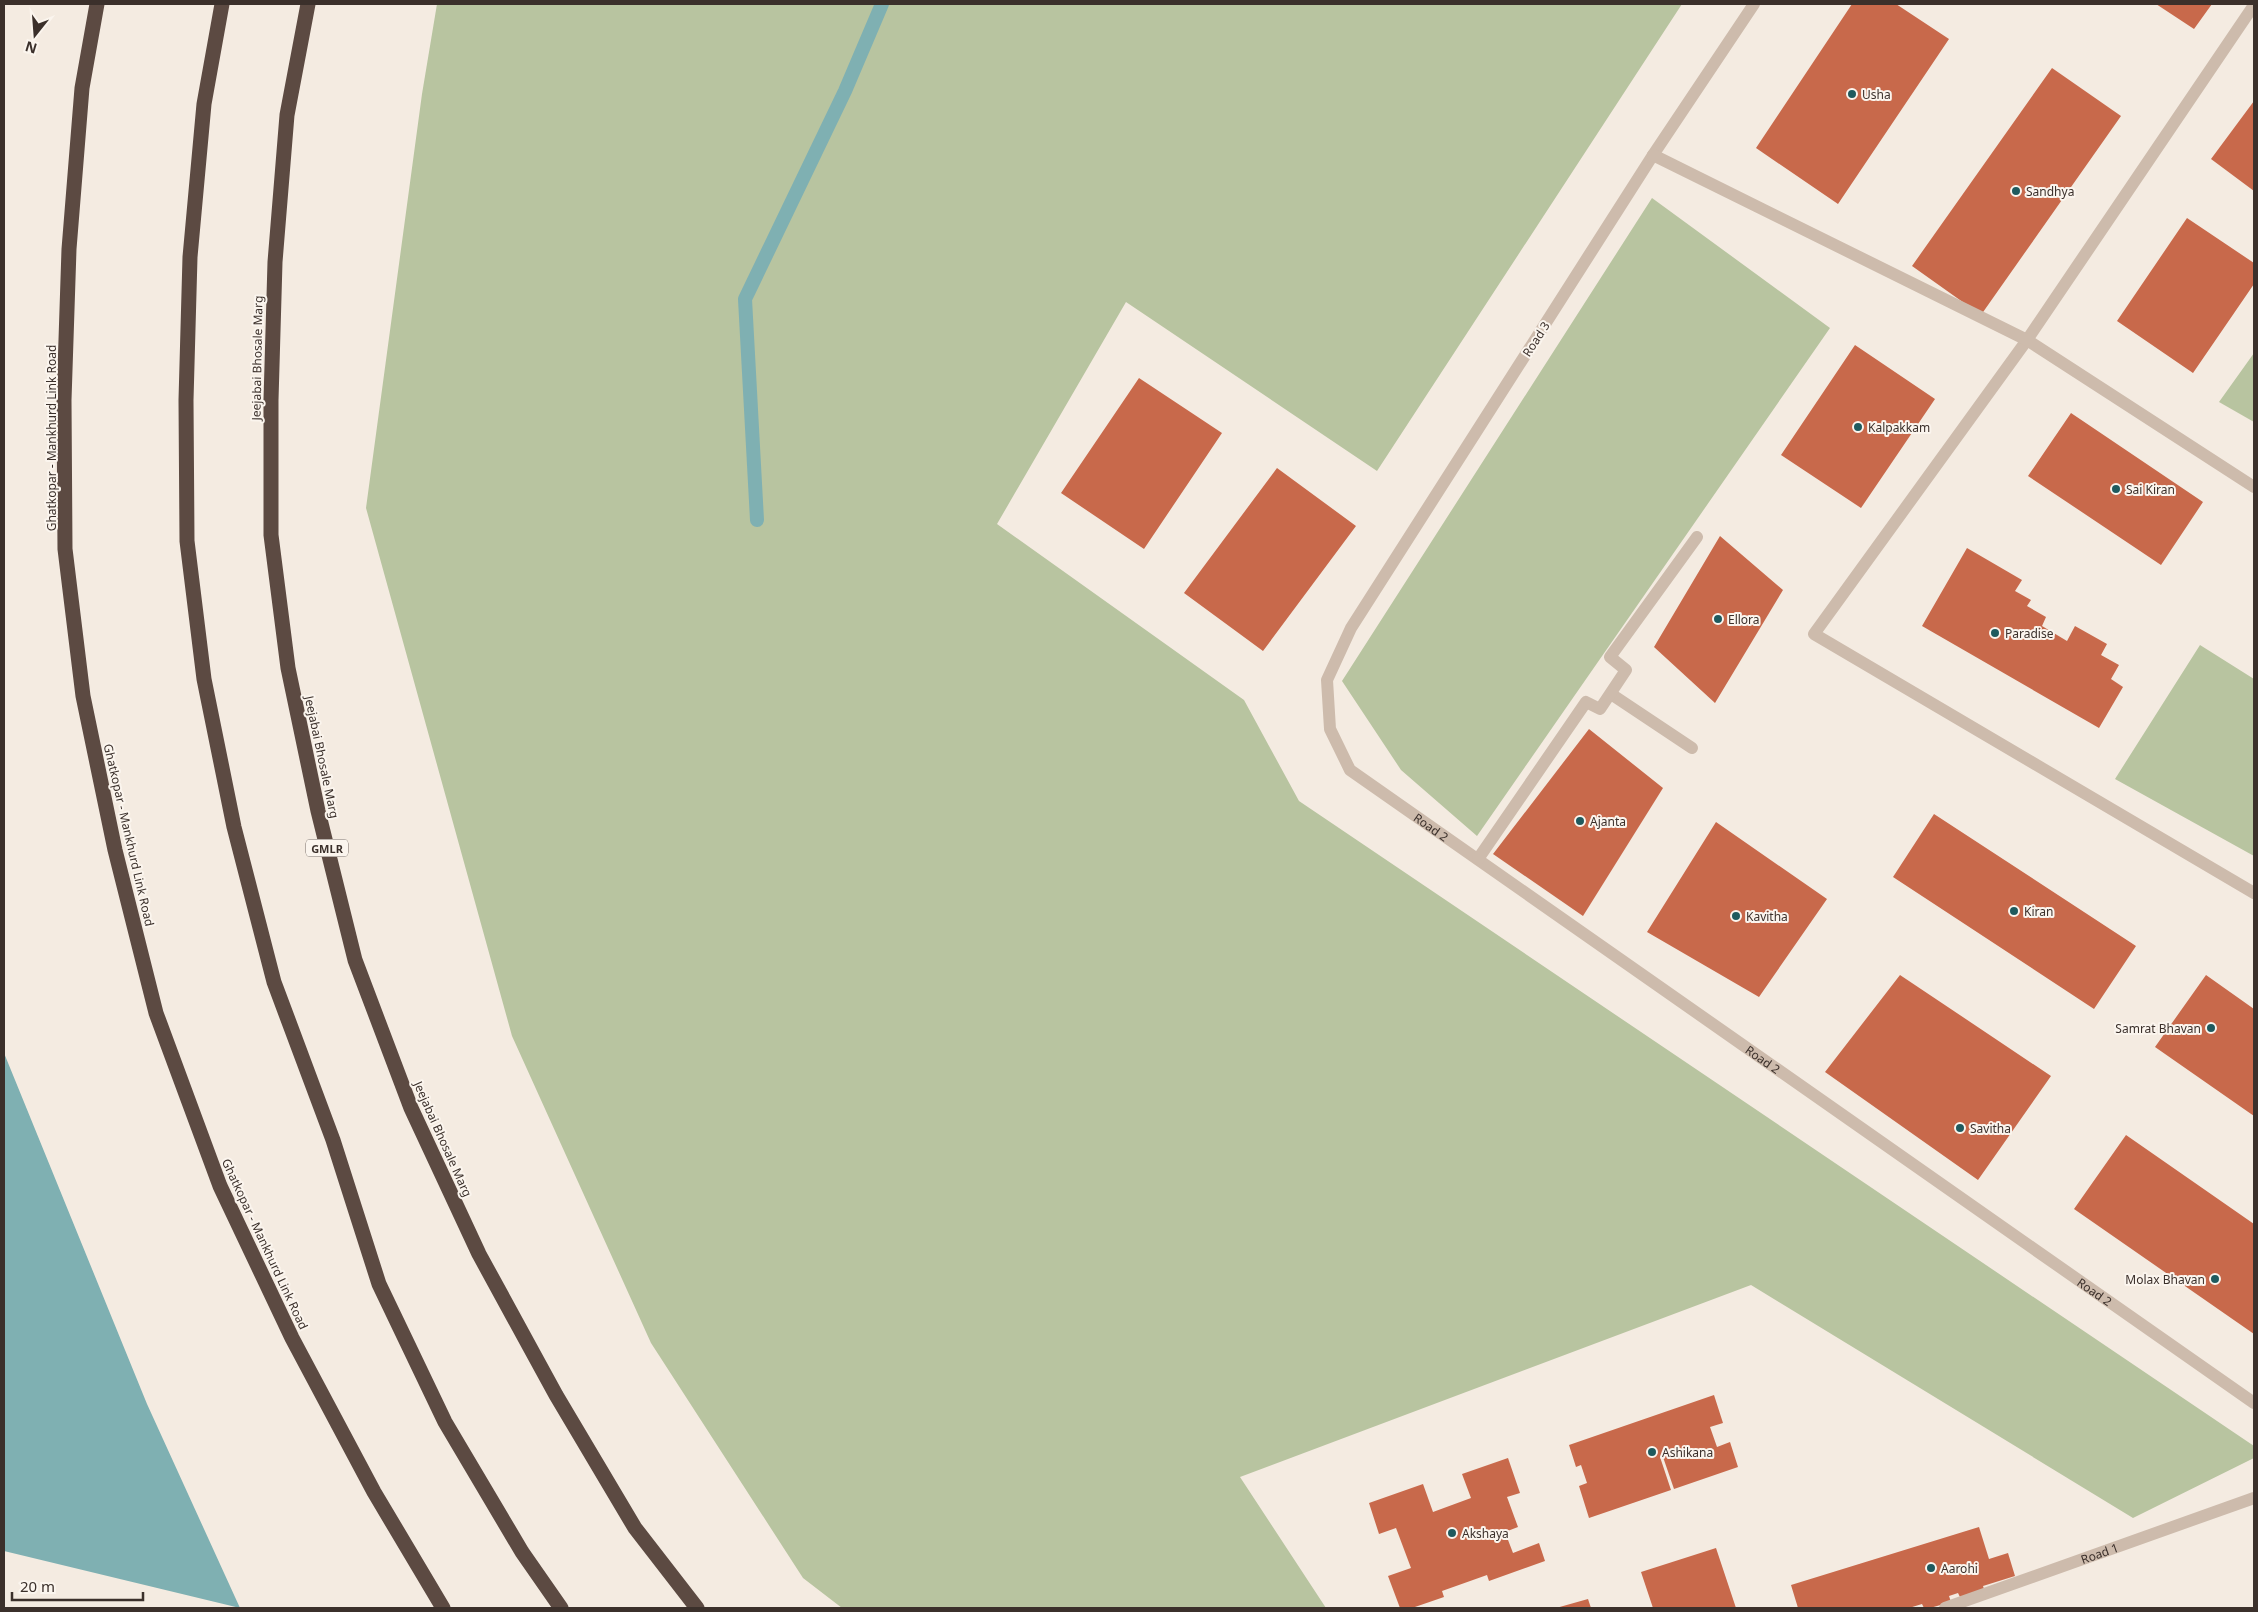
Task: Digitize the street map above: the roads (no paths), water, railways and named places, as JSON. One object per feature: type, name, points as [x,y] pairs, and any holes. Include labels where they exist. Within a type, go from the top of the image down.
[{"type":"highway","name":"Ghatkopar - Mankhurd Link Road","points":[[97,4],[82,88],[69,249],[64,400],[65,549],[84,696],[115,850],[156,1013],[220,1186],[292,1338],[374,1492],[442,1608]]},
{"type":"highway","points":[[222,4],[204,104],[190,257],[186,400],[188,541],[204,679],[234,827],[274,982],[333,1140],[379,1284],[445,1422],[522,1552],[560,1608]]},
{"type":"highway","name":"Jeejabai Bhosale Marg","points":[[308,4],[287,115],[275,262],[271,400],[271,526],[288,668],[318,811],[356,960],[411,1108],[479,1254],[556,1396],[635,1528],[697,1608]]},
{"type":"street","name":"Road 3","points":[[1327,680],[1351,628],[1653,155],[1754,4]]},
{"type":"street","points":[[2254,5],[2027,340],[1814,634],[2254,893]]},
{"type":"street","points":[[1653,155],[2027,340],[2254,487]]},
{"type":"street","points":[[1478,859],[1586,702],[1600,709],[1626,670],[1610,656],[1697,537]]},
{"type":"street","name":"Road 2","points":[[1327,680],[1330,729],[1350,770],[2254,1402]]},
{"type":"street","points":[[1610,694],[1692,748]]},
{"type":"street","name":"Road 1","points":[[1944,1608],[2254,1498]]},
{"type":"water","points":[[4,1053],[147,1404],[240,1608],[4,1551]]},
{"type":"waterway","points":[[757,520],[745,299],[845,91],[882,4]]},
{"type":"place","name":"Usha","points":[[1852,94]]},
{"type":"place","name":"Sandhya","points":[[2016,191]]},
{"type":"place","name":"Kalpakkam","points":[[1858,427]]},
{"type":"place","name":"Sai Kiran","points":[[2116,489]]},
{"type":"place","name":"Ellora","points":[[1718,619]]},
{"type":"place","name":"Paradise","points":[[1995,633]]},
{"type":"place","name":"Ajanta","points":[[1580,821]]},
{"type":"place","name":"Kiran","points":[[2014,911]]},
{"type":"place","name":"Kavitha","points":[[1736,916]]},
{"type":"place","name":"Samrat Bhavan","points":[[2211,1028]]},
{"type":"place","name":"Savitha","points":[[1960,1128]]},
{"type":"place","name":"Molax Bhavan","points":[[2215,1279]]},
{"type":"place","name":"Ashikana","points":[[1652,1452]]},
{"type":"place","name":"Akshaya","points":[[1452,1533]]},
{"type":"place","name":"Aarohi","points":[[1931,1568]]}]
